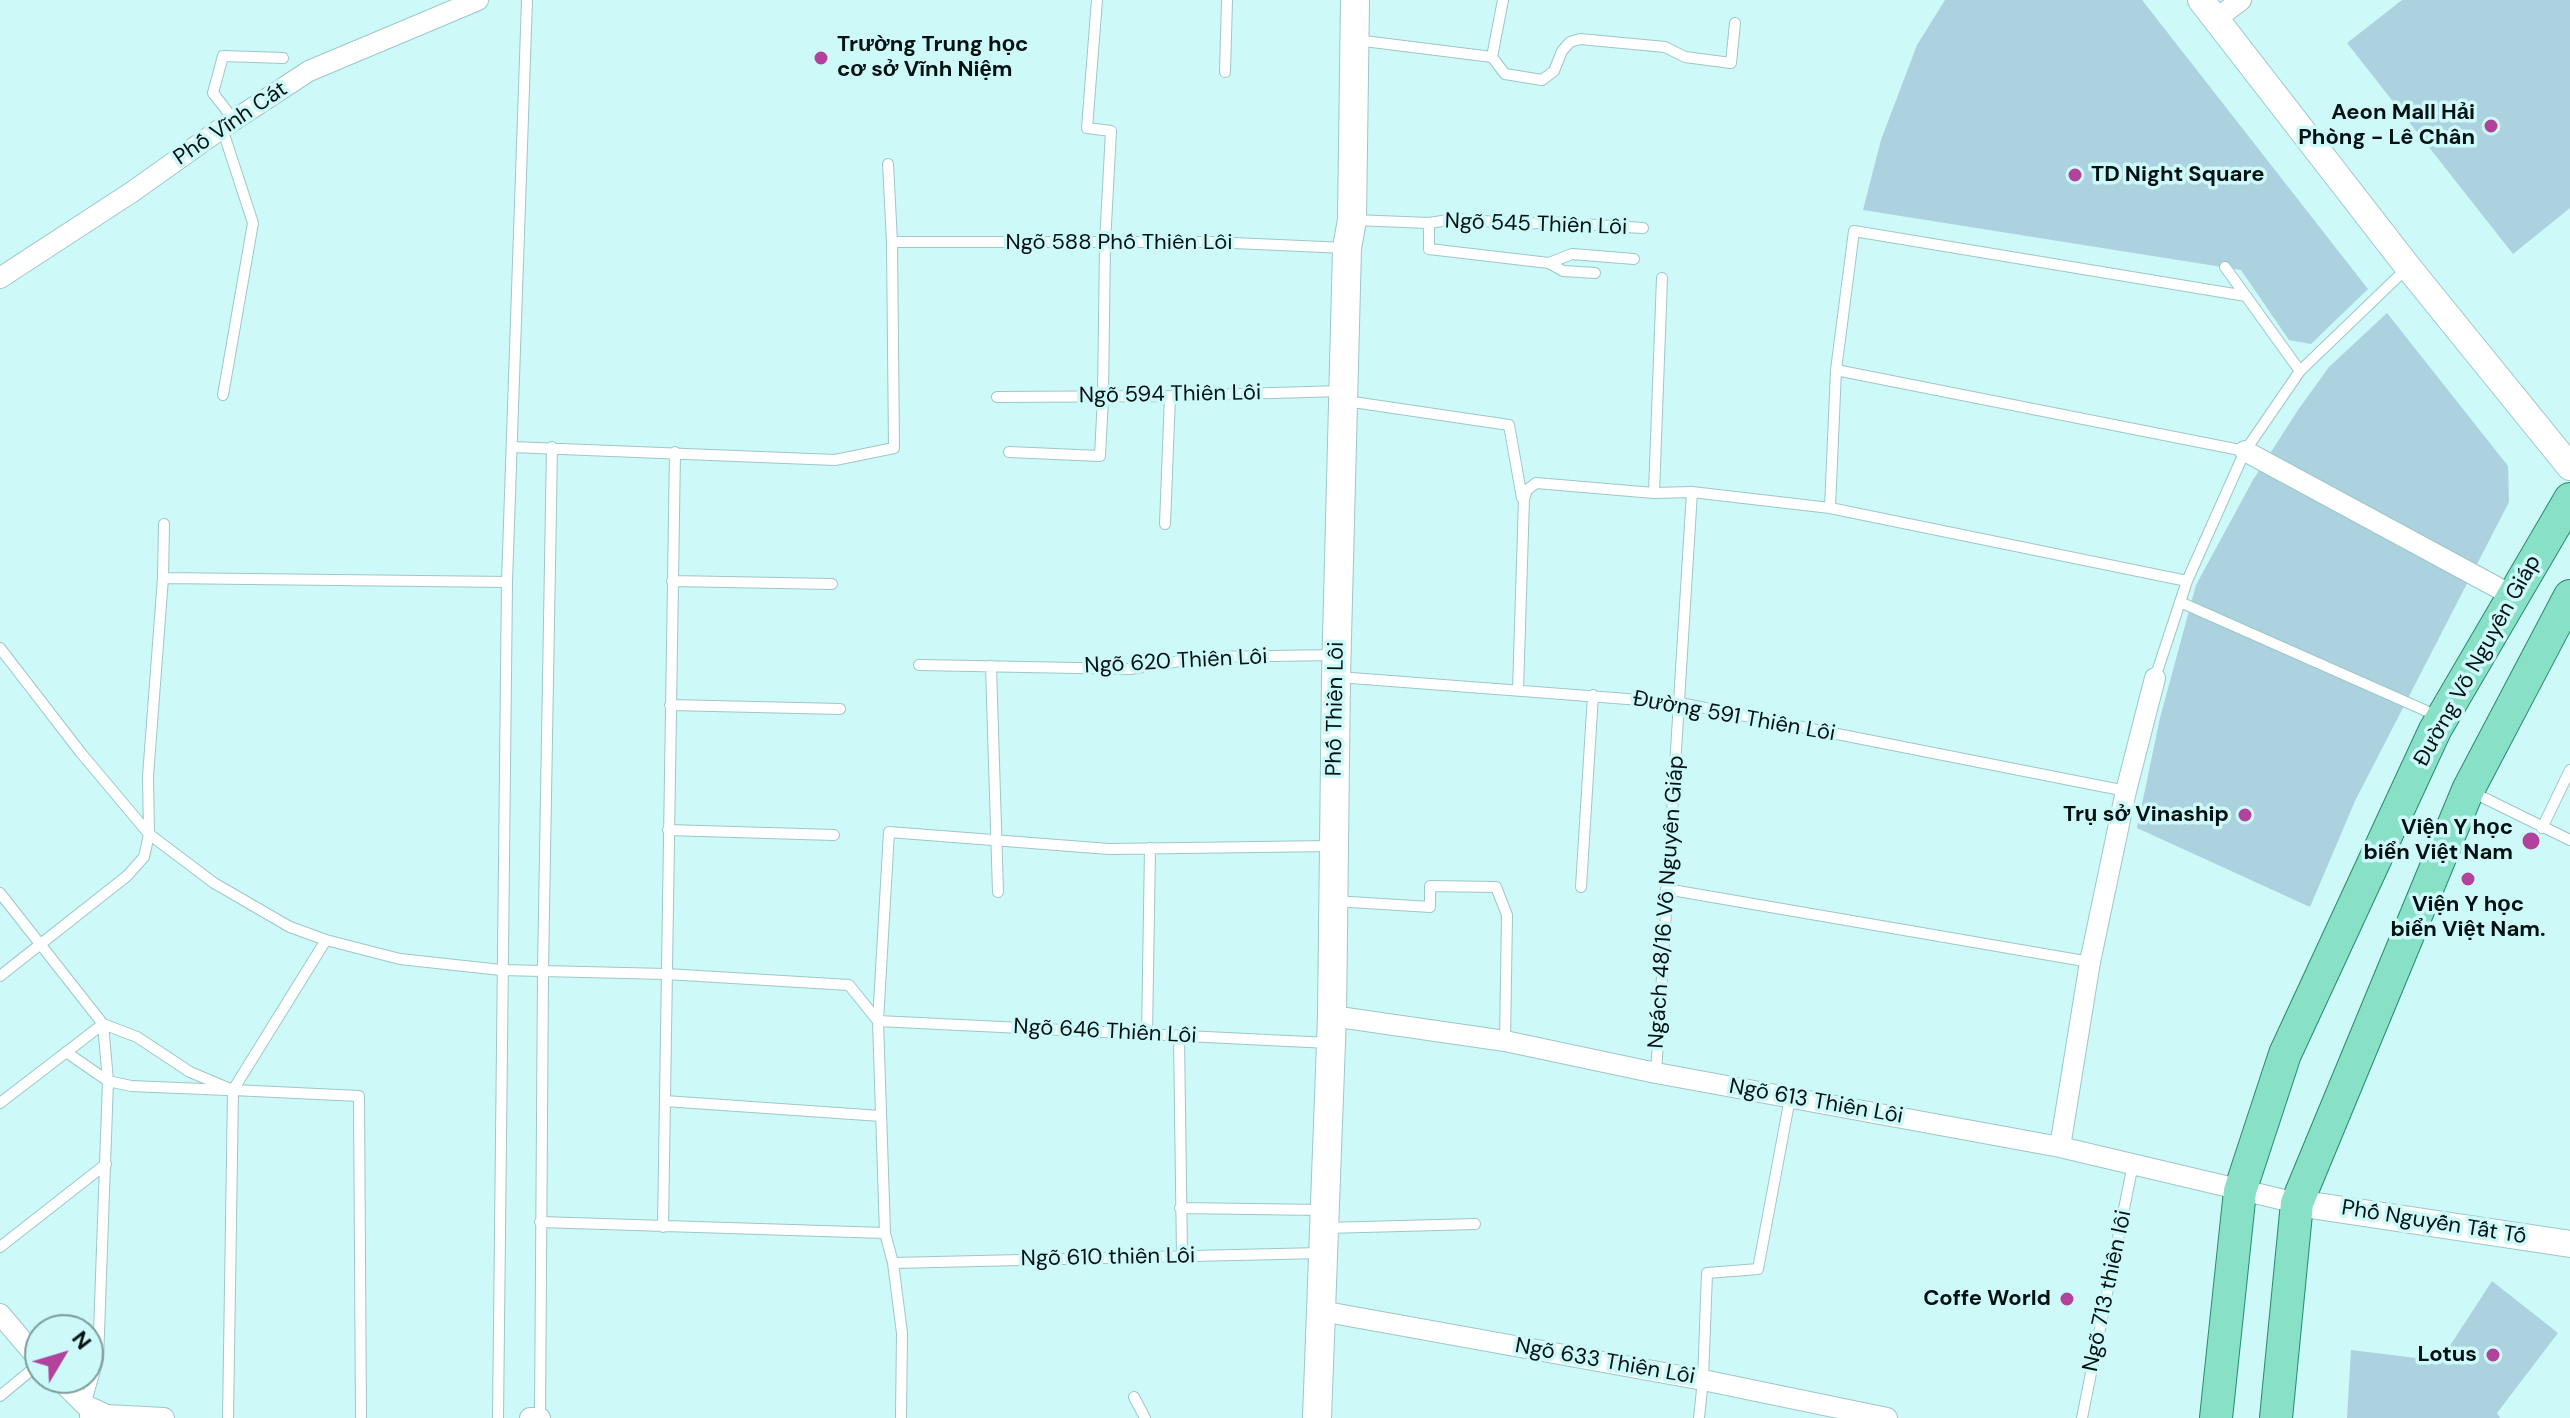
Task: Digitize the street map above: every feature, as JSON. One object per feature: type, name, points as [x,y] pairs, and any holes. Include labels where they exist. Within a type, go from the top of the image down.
[{"type":"main road","name":"Phố Thiên Lôi","points":[[1317,1418],[1331,1030],[1336,666],[1347,248],[1352,220],[1355,0]]},
{"type":"main road","name":"Đường Võ Nguyên Giáp","points":[[2216,1418],[2240,1191],[2285,1054],[2442,717],[2570,499]]},
{"type":"main road","points":[[2276,1418],[2297,1203],[2468,790],[2570,596]]},
{"type":"street","name":"Phố Vĩnh Cát","points":[[0,278],[309,71],[478,0]]},
{"type":"street","points":[[2241,0],[2208,10],[2408,267],[2570,467]]},
{"type":"street","points":[[2245,451],[2513,596]]},
{"type":"street","points":[[2060,1147],[2090,962],[2126,791],[2155,678]]},
{"type":"street","name":"Ngõ 613 Thiên Lôi","points":[[1331,1030],[1505,1041],[1656,1073],[2060,1147],[2297,1203]]},
{"type":"street","name":"Phố Nguyễn Tất Tố","points":[[2297,1203],[2570,1244]]},
{"type":"street","name":"Ngõ 633 Thiên Lôi","points":[[1321,1311],[1703,1380],[1887,1418]]},
{"type":"street","points":[[0,1314],[24,1343]]},
{"type":"street","points":[[71,1394],[85,1411],[164,1418]]},
{"type":"street","points":[[530,1418],[540,1418]]},
{"type":"lane","points":[[498,1418],[507,582],[527,0]]},
{"type":"lane","points":[[1009,452],[1100,456],[1111,131],[1087,128],[1097,0]]},
{"type":"lane","points":[[1225,72],[1227,0]]},
{"type":"lane","points":[[1492,57],[1503,0]]},
{"type":"lane","points":[[1354,39],[1492,57],[1505,74],[1542,80],[1554,71],[1562,51],[1570,42],[1580,39],[1665,47],[1685,57],[1731,63],[1735,23]]},
{"type":"lane","points":[[223,395],[253,223],[228,124],[213,93],[223,56],[283,58]]},
{"type":"lane","points":[[512,447],[835,460],[894,448],[888,164]]},
{"type":"lane","name":"Ngõ 545 Thiên Lôi","points":[[1352,220],[1429,223],[1455,219],[1643,228]]},
{"type":"lane","name":"Ngõ 545 Thiên Lôi","points":[[1429,223],[1429,249],[1549,263],[1572,254],[1634,259]]},
{"type":"lane","points":[[1830,508],[1836,370],[1854,231],[2246,296]]},
{"type":"lane","name":"Ngõ 588 Phố Thiên Lôi","points":[[892,242],[1211,242],[1347,248]]},
{"type":"lane","points":[[1549,263],[1563,271],[1595,273]]},
{"type":"lane","points":[[2225,267],[2300,371]]},
{"type":"lane","points":[[2155,678],[2187,581],[2245,451],[2300,371],[2408,267]]},
{"type":"lane","points":[[1654,493],[1662,278]]},
{"type":"lane","points":[[1836,370],[2245,451]]},
{"type":"lane","points":[[1165,524],[1170,396]]},
{"type":"lane","name":"Ngõ 594 Thiên Lôi","points":[[997,397],[1344,396],[1509,425],[1523,505]]},
{"type":"lane","points":[[540,1418],[543,970],[552,447]]},
{"type":"lane","points":[[663,1227],[675,452]]},
{"type":"lane","points":[[1518,690],[1523,505],[1527,490],[1536,483],[1654,493],[1692,492],[1830,508],[2187,581]]},
{"type":"lane","name":"Ngách 48/16 Vô Nguyên Giáp","points":[[1656,1073],[1692,492]]},
{"type":"lane","points":[[0,976],[127,876],[144,857],[149,834],[148,776],[163,578],[164,524]]},
{"type":"lane","points":[[163,578],[507,582]]},
{"type":"lane","points":[[672,581],[832,584]]},
{"type":"lane","points":[[2180,602],[2442,717]]},
{"type":"lane","points":[[0,648],[81,753],[149,834],[227,890],[290,927],[326,940],[400,959],[501,970],[666,974],[849,985],[878,1021]]},
{"type":"lane","name":"Ngõ 620 Thiên Lôi","points":[[919,665],[1130,669],[1206,657],[1336,666]]},
{"type":"lane","points":[[991,666],[998,892]]},
{"type":"lane","name":"Đường 591 Thiên Lôi","points":[[1336,666],[1518,690],[1680,703],[2126,791]]},
{"type":"lane","points":[[1581,887],[1593,695]]},
{"type":"lane","points":[[670,705],[840,709]]},
{"type":"lane","points":[[2542,828],[2569,773]]},
{"type":"lane","points":[[2468,790],[2570,840]]},
{"type":"lane","points":[[668,830],[834,835]]},
{"type":"lane","points":[[901,1418],[902,1333],[893,1263],[885,1233],[878,1021],[889,832],[1109,849],[1333,846]]},
{"type":"lane","points":[[1147,1035],[1150,848]]},
{"type":"lane","points":[[1332,900],[1430,907],[1430,886],[1496,887],[1507,915],[1505,1041]]},
{"type":"lane","points":[[1666,889],[2090,962]]},
{"type":"lane","points":[[0,893],[103,1024],[137,1037],[190,1072],[233,1090]]},
{"type":"lane","points":[[228,1418],[233,1090],[326,940]]},
{"type":"lane","name":"Ngõ 646 Thiên Lôi","points":[[878,1021],[1179,1036],[1331,1030]]},
{"type":"lane","points":[[0,1103],[103,1024]]},
{"type":"lane","points":[[85,1411],[98,1360],[108,1081],[103,1024]]},
{"type":"lane","points":[[1179,1036],[1182,1256]]},
{"type":"lane","points":[[66,1052],[108,1081],[131,1086],[359,1096],[361,1418]]},
{"type":"lane","points":[[1699,1418],[1707,1273],[1758,1269],[1790,1098]]},
{"type":"lane","points":[[665,1101],[881,1116]]},
{"type":"lane","points":[[0,1247],[106,1164]]},
{"type":"lane","name":"Ngõ 713 thiên lôi","points":[[2082,1418],[2133,1164]]},
{"type":"lane","points":[[1180,1208],[1324,1230],[1475,1224]]},
{"type":"lane","points":[[540,1222],[885,1233]]},
{"type":"lane","name":"Ngõ 610 thiên Lôi","points":[[893,1263],[1182,1256],[1324,1230]]},
{"type":"lane","points":[[0,1396],[24,1376]]},
{"type":"lane","points":[[1134,1397],[1145,1418]]},
{"type":"building","name":"TD Night Square","points":[[1945,0],[2142,0],[2368,289],[2311,344],[2289,340],[2241,270],[1863,210],[1881,140],[1917,45]]},
{"type":"building","name":"Aeon Mall Hải Phòng - Lê Chân","points":[[2402,0],[2570,0],[2570,208],[2513,254],[2347,43]]},
{"type":"building","points":[[2387,313],[2508,466],[2509,502],[2355,801],[2310,907],[2137,828],[2160,718],[2196,585],[2253,480],[2298,410],[2329,367]]},
{"type":"building","name":"Lotus","points":[[2492,1281],[2558,1333],[2497,1413],[2500,1418],[2347,1418],[2351,1350],[2440,1361]]},
{"type":"place","name":"Trường Trung học cơ sở Vĩnh Niệm","points":[[821,58]]},
{"type":"place","name":"Aeon Mall Hải Phòng - Lê Chân","points":[[2491,126]]},
{"type":"place","name":"TD Night Square","points":[[2075,175]]},
{"type":"place","name":"Trụ sở Vinaship","points":[[2245,815]]},
{"type":"place","name":"Viện Y học biển Việt Nam","points":[[2531,841]]},
{"type":"place","name":"Viện Y học biển Việt Nam.","points":[[2468,879]]},
{"type":"place","name":"Coffe World","points":[[2067,1299]]},
{"type":"place","name":"Lotus","points":[[2493,1355]]}]
